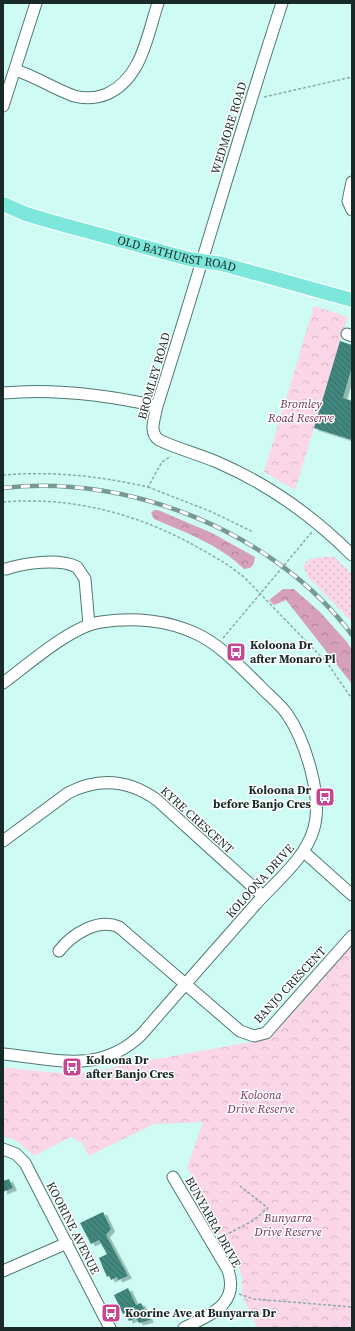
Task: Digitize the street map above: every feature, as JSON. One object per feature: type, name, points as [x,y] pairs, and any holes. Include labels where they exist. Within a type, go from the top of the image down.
[{"type":"main road","name":"OLD BATHURST ROAD","points":[[3,204],[26,214],[53,222],[189,259],[222,264],[352,300]]},
{"type":"street","points":[[3,106],[36,3]]},
{"type":"street","points":[[15,70],[78,97],[98,97],[111,92],[123,85],[135,71],[158,3]]},
{"type":"street","name":"WEDMORE ROAD","points":[[203,261],[252,95],[282,3]]},
{"type":"street","points":[[352,182],[348,196],[349,205],[352,210]]},
{"type":"street","name":"BROMLEY ROAD","points":[[203,261],[157,406],[152,429],[155,436],[159,440],[217,462],[264,486],[319,524],[352,555]]},
{"type":"street","points":[[3,393],[32,392],[78,394],[118,398],[157,406]]},
{"type":"street","points":[[6,569],[23,563],[62,563],[77,567],[86,580],[89,625]]},
{"type":"street","name":"KOLOONA DRIVE","points":[[3,683],[69,635],[89,625],[107,621],[132,620],[158,622],[189,630],[216,646],[283,709],[296,730],[313,780],[317,798],[317,818],[304,852],[263,896],[138,1038],[126,1048],[111,1056],[85,1062],[3,1054]]},
{"type":"street","name":"KYRE CRESCENT","points":[[3,840],[68,793],[79,787],[103,782],[127,784],[144,791],[157,800],[263,896]]},
{"type":"street","points":[[304,852],[352,895]]},
{"type":"street","name":"BANJO CRESCENT","points":[[59,951],[69,939],[95,926],[104,924],[114,925],[124,930],[240,1031],[249,1036],[263,1035],[352,936]]},
{"type":"street","name":"KOORINE AVENUE","points":[[3,1149],[16,1154],[25,1163],[110,1328]]},
{"type":"street","name":"BUNYARRA DRIVE","points":[[173,1178],[228,1270],[230,1291]]},
{"type":"street","points":[[3,1271],[67,1243]]},
{"type":"street","points":[[184,1328],[220,1309],[230,1291]]},
{"type":"path","points":[[252,95],[264,96],[352,77]]},
{"type":"path","points":[[148,487],[162,462],[180,448]]},
{"type":"path","points":[[3,475],[43,473],[74,474],[148,487],[206,509],[253,532]]},
{"type":"path","points":[[3,502],[23,500],[82,504],[112,511],[162,529],[188,541],[234,568],[328,664],[352,699]]},
{"type":"path","points":[[216,646],[319,524]]},
{"type":"path","points":[[228,1233],[254,1220],[268,1208],[240,1186]]},
{"type":"path","points":[[230,1291],[254,1299],[352,1306]]},
{"type":"green space","name":"Bromley Road Reserve","points":[[314,306],[348,317],[295,490],[264,472]]},
{"type":"green space","points":[[154,510],[158,510],[212,533],[255,557],[254,563],[251,567],[244,569],[235,560],[213,546],[190,534],[154,519],[151,513]]},
{"type":"green space","points":[[333,556],[352,574],[352,622],[308,577],[303,566],[309,559]]},
{"type":"green space","points":[[283,589],[294,589],[320,612],[347,642],[352,650],[352,684],[286,600],[274,605],[269,600]]},
{"type":"green space","name":"Koloona Drive Reserve","points":[[352,944],[352,1328],[258,1328],[242,1296],[242,1278],[239,1267],[189,1183],[191,1174],[187,1168],[203,1122],[154,1124],[89,1156],[82,1143],[71,1137],[34,1156],[17,1141],[3,1136],[3,1067],[60,1073],[89,1072],[267,1039]]},
{"type":"building","points":[[340,341],[352,345],[352,367],[343,398],[352,401],[352,440],[314,428]]},
{"type":"building","points":[[9,1179],[13,1188],[3,1192],[3,1181]]},
{"type":"building","points":[[103,1212],[111,1229],[106,1235],[128,1276],[118,1280],[117,1277],[111,1280],[109,1276],[107,1277],[99,1258],[107,1254],[99,1240],[91,1244],[80,1223]]},
{"type":"building","points":[[128,1288],[136,1305],[141,1303],[150,1320],[139,1323],[136,1318],[129,1321],[125,1313],[123,1314],[114,1295]]},
{"type":"railway","points":[[3,488],[51,486],[100,490],[149,501],[196,518],[241,540],[283,567],[320,599],[352,635]]},
{"type":"place","name":"Koloona Dr after Monaro Pl","points":[[236,652]]},
{"type":"place","name":"Koloona Dr before Banjo Cres","points":[[325,797]]},
{"type":"place","name":"Koloona Dr after Banjo Cres","points":[[72,1067]]},
{"type":"place","name":"Koorine Ave at Bunyarra Dr","points":[[111,1313]]},
{"type":"park label","name":"Bunyarra Drive Reserve","points":[[288,1225]]}]
